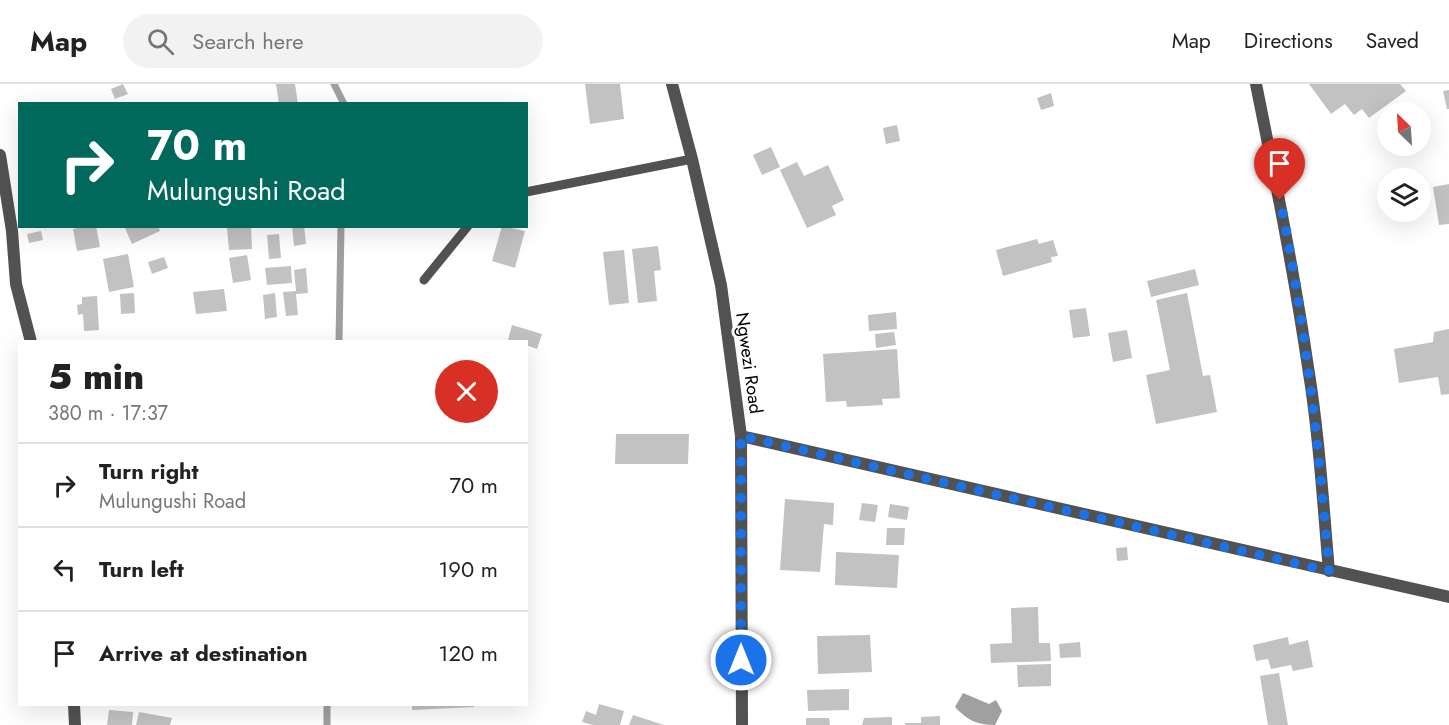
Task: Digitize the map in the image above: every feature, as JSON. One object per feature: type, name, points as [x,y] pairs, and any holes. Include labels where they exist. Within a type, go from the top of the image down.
[{"type":"street","name":"Ngwezi Road","points":[[672,84],[692,159],[720,285],[741,436],[742,725]]},
{"type":"street","points":[[1256,84],[1285,223],[1309,368],[1320,457],[1329,571]]},
{"type":"street","points":[[0,155],[12,231],[16,284],[30,340]]},
{"type":"street","points":[[741,436],[1449,597]]},
{"type":"street","points":[[74,706],[75,725]]},
{"type":"lane","points":[[528,192],[692,159]]},
{"type":"lane","points":[[424,280],[466,228]]},
{"type":"shaded area","points":[[963,693],[989,704],[996,700],[1002,711],[995,725],[978,723],[959,712],[955,707]]},
{"type":"building","points":[[123,84],[128,94],[115,99],[111,89]]},
{"type":"building","points":[[276,84],[295,84],[298,102],[279,102]]},
{"type":"building","points":[[585,84],[620,84],[624,119],[590,124]]},
{"type":"building","points":[[1309,84],[1400,84],[1406,91],[1391,102],[1377,102],[1377,112],[1369,118],[1362,109],[1354,115],[1345,104],[1331,114]]},
{"type":"building","points":[[1449,90],[1449,109],[1447,109],[1443,91]]},
{"type":"building","points":[[1051,93],[1054,106],[1041,110],[1037,98]]},
{"type":"building","points":[[897,125],[900,141],[886,144],[883,128]]},
{"type":"building","points":[[771,147],[780,167],[762,175],[753,155]]},
{"type":"building","points":[[797,162],[804,176],[828,165],[844,200],[832,206],[836,215],[807,228],[780,170]]},
{"type":"building","points":[[1449,184],[1449,224],[1439,225],[1433,187]]},
{"type":"building","points":[[96,228],[100,247],[77,251],[73,229]]},
{"type":"building","points":[[125,228],[159,228],[160,231],[132,244]]},
{"type":"building","points":[[227,228],[251,228],[252,249],[229,250]]},
{"type":"building","points":[[292,228],[304,228],[306,244],[294,246]]},
{"type":"building","points":[[501,228],[525,231],[515,268],[492,261]]},
{"type":"building","points":[[41,231],[43,240],[29,243],[27,234]]},
{"type":"building","points":[[279,234],[281,258],[269,259],[267,235]]},
{"type":"building","points":[[1037,239],[1039,244],[1053,240],[1058,256],[1051,257],[1052,262],[1003,276],[996,250]]},
{"type":"building","points":[[658,246],[661,270],[654,271],[657,301],[638,303],[632,249]]},
{"type":"building","points":[[624,250],[629,303],[609,305],[603,252]]},
{"type":"building","points":[[128,254],[134,287],[109,292],[103,259]]},
{"type":"building","points":[[247,255],[251,280],[233,283],[229,258]]},
{"type":"building","points":[[164,257],[168,268],[152,274],[148,262]]},
{"type":"building","points":[[291,266],[292,283],[267,285],[265,268]]},
{"type":"building","points":[[306,268],[308,293],[296,294],[298,315],[286,316],[283,292],[296,291],[294,270]]},
{"type":"building","points":[[1195,269],[1199,285],[1151,297],[1147,281]]},
{"type":"building","points":[[224,289],[227,311],[196,314],[193,292]]},
{"type":"building","points":[[134,293],[135,313],[121,314],[120,294]]},
{"type":"building","points":[[275,293],[277,317],[265,319],[263,295]]},
{"type":"building","points":[[1187,293],[1203,376],[1210,375],[1217,412],[1156,424],[1146,375],[1170,370],[1156,300]]},
{"type":"building","points":[[97,296],[99,330],[84,331],[83,314],[78,315],[77,305],[82,304],[82,297]]},
{"type":"building","points":[[1086,308],[1090,336],[1073,338],[1069,310]]},
{"type":"building","points":[[896,312],[897,329],[869,331],[868,315]]},
{"type":"building","points":[[512,325],[542,334],[537,349],[528,346],[528,340],[508,340]]},
{"type":"building","points":[[1449,329],[1449,394],[1441,395],[1438,377],[1399,383],[1394,349],[1433,342],[1434,332]]},
{"type":"building","points":[[1127,330],[1132,358],[1113,362],[1108,333]]},
{"type":"building","points":[[894,332],[896,345],[876,348],[875,334]]},
{"type":"building","points":[[897,349],[900,398],[882,399],[883,405],[847,407],[846,401],[826,402],[823,354]]},
{"type":"building","points":[[616,434],[689,434],[688,464],[615,464]]},
{"type":"building","points":[[785,499],[834,503],[833,525],[824,524],[820,572],[780,570]]},
{"type":"building","points":[[862,503],[878,505],[875,522],[859,520]]},
{"type":"building","points":[[890,504],[909,507],[907,520],[888,517]]},
{"type":"building","points":[[887,528],[905,528],[904,545],[886,545]]},
{"type":"building","points":[[1127,547],[1128,560],[1117,561],[1116,548]]},
{"type":"building","points":[[836,552],[899,555],[897,588],[835,585]]},
{"type":"building","points":[[1038,607],[1039,643],[1050,643],[1051,661],[991,663],[990,644],[1012,643],[1011,608]]},
{"type":"building","points":[[870,635],[872,672],[818,674],[817,636]]},
{"type":"building","points":[[1288,637],[1289,645],[1308,640],[1313,667],[1293,671],[1291,665],[1271,669],[1268,659],[1256,661],[1253,645]]},
{"type":"building","points":[[1080,642],[1081,657],[1060,658],[1059,644]]},
{"type":"building","points":[[1051,664],[1051,686],[1018,687],[1017,665]]},
{"type":"building","points":[[1279,673],[1288,725],[1268,725],[1260,676]]},
{"type":"building","points":[[849,689],[849,710],[808,711],[807,690]]},
{"type":"building","points":[[599,704],[624,711],[620,725],[593,725],[582,722],[586,711],[596,715]]},
{"type":"building","points":[[412,706],[474,706],[474,707],[412,710]]},
{"type":"building","points":[[109,710],[133,712],[132,725],[107,725]]},
{"type":"building","points":[[139,712],[172,718],[170,725],[136,725]]},
{"type":"building","points":[[633,715],[664,725],[629,725]]},
{"type":"building","points":[[940,716],[940,725],[905,725],[905,723],[921,723],[921,717]]},
{"type":"building","points":[[892,717],[892,725],[862,725],[864,718]]},
{"type":"building","points":[[806,718],[829,718],[830,725],[806,725]]},
{"type":"waterway","points":[[334,84],[343,102]]},
{"type":"waterway","points":[[339,340],[341,228]]},
{"type":"waterway","points":[[327,706],[327,725]]},
{"type":"route","points":[[741,660],[741,436],[1329,571],[1320,457],[1309,368],[1280,200]]}]
